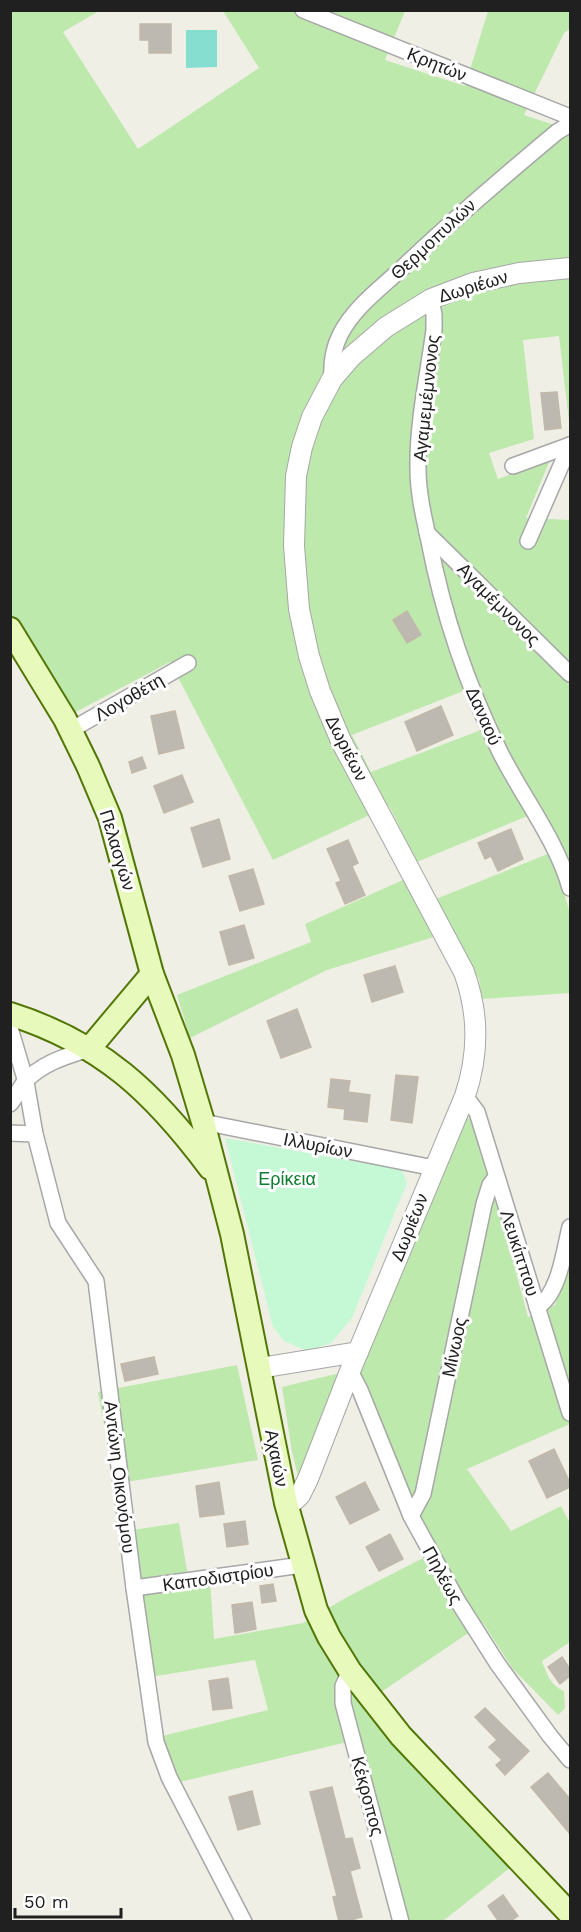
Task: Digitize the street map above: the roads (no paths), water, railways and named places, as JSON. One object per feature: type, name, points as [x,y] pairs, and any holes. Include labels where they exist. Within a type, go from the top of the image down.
[{"type":"main road","name":"Πελασγών","points":[[10,629],[71,730],[110,818],[152,974],[183,1055],[217,1176]]},
{"type":"main road","points":[[89,1049],[152,974]]},
{"type":"main road","name":"Αχαιών","points":[[10,1014],[46,1027],[89,1049],[123,1072],[175,1122],[217,1176],[232,1234],[286,1503],[302,1565],[321,1621],[350,1671],[378,1708],[415,1751],[570,1914]]},
{"type":"street","name":"Κρητών","points":[[303,10],[570,117]]},
{"type":"street","name":"Θερμοπυλών","points":[[332,379],[337,343],[345,327],[363,304],[472,202],[557,132],[570,124]]},
{"type":"street","name":"Δωριέων","points":[[286,1503],[295,1500],[300,1495],[308,1479],[350,1371],[465,1096],[473,1067],[476,1039],[476,1014],[470,987],[458,959],[335,728],[312,669],[302,626],[294,546],[296,476],[302,447],[312,417],[332,379],[351,357],[386,327],[430,299],[487,279],[570,268]]},
{"type":"street","name":"Αγαμεμέμνονος","points":[[427,533],[418,481],[418,457],[434,330],[434,315],[430,299]]},
{"type":"street","points":[[513,466],[570,445]]},
{"type":"street","points":[[528,541],[570,445]]},
{"type":"street","name":"Αγαμέμνονος","points":[[427,533],[570,674]]},
{"type":"street","name":"Δαναού","points":[[427,533],[444,608],[472,689],[503,758],[560,860],[570,888]]},
{"type":"street","name":"Λογοθέτη","points":[[71,730],[188,663]]},
{"type":"street","name":"Αντώνη Οικονόμου","points":[[10,1028],[26,1082],[35,1134],[58,1223],[96,1281],[134,1588],[158,1750],[169,1777],[244,1922]]},
{"type":"street","points":[[10,1104],[26,1082],[48,1064],[89,1049]]},
{"type":"street","name":"Λευκίππου","points":[[465,1096],[477,1112],[570,1413]]},
{"type":"street","name":"Ιλλυρίων","points":[[203,1122],[434,1168]]},
{"type":"street","points":[[10,1133],[35,1134]]},
{"type":"street","name":"Μίνωος","points":[[411,1516],[423,1494],[484,1204],[490,1185],[496,1177]]},
{"type":"street","points":[[537,1307],[544,1303],[553,1291],[570,1227]]},
{"type":"street","points":[[260,1368],[358,1352]]},
{"type":"street","name":"Πηλέως","points":[[350,1371],[360,1390],[411,1516],[457,1600],[497,1663],[570,1760]]},
{"type":"street","name":"Καποδιστρίου","points":[[134,1588],[302,1565]]},
{"type":"street","name":"Κέκροπος","points":[[350,1671],[343,1686],[343,1703],[401,1922]]},
{"type":"park label","name":"Ερίκεια","points":[[287,1178]]}]
